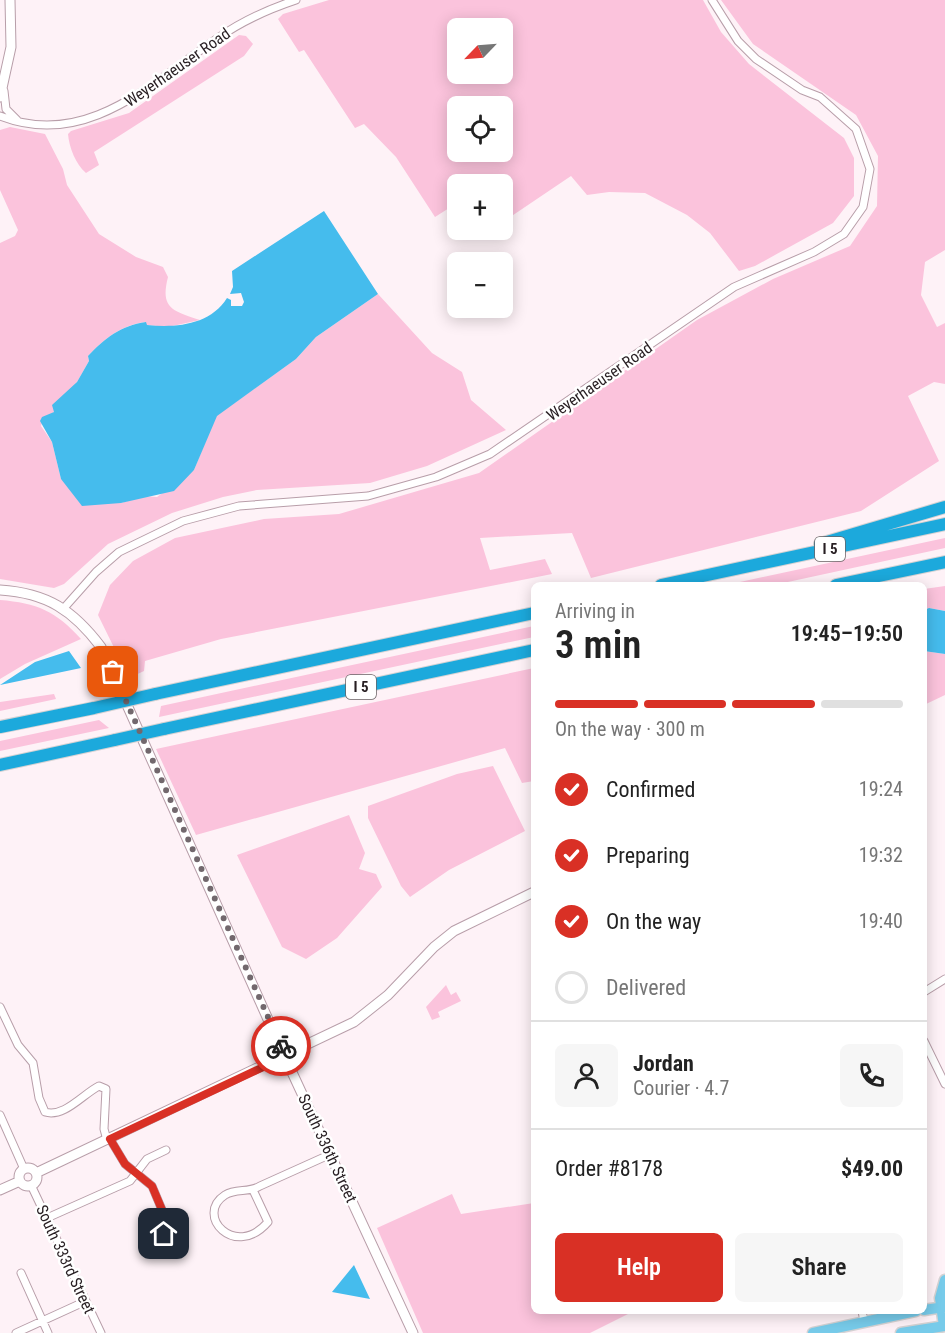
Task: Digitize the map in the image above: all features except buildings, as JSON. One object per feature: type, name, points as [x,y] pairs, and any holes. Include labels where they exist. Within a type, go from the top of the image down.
[{"type":"highway","points":[[715,573],[945,507]]},
{"type":"highway","name":"I 5","points":[[674,582],[945,524]]},
{"type":"highway","name":"I 5","points":[[850,582],[945,562]]},
{"type":"highway","points":[[864,579],[945,569]]},
{"type":"highway","name":"I 5","points":[[0,727],[531,614]]},
{"type":"highway","name":"I 5","points":[[0,765],[531,651]]},
{"type":"main road","points":[[0,97],[11,47],[10,0]]},
{"type":"main road","name":"South 336th Street","points":[[0,590],[27,593],[64,608],[85,626],[110,664],[284,1055],[413,1333]]},
{"type":"main road","points":[[36,1173],[274,1062],[354,1022],[388,995],[434,947],[454,931],[531,893]]},
{"type":"main road","points":[[24,1169],[32,1169],[36,1173],[36,1179],[31,1185],[24,1185],[20,1181],[20,1175],[24,1169]]},
{"type":"main road","points":[[0,1190],[20,1181]]},
{"type":"main road","points":[[901,1333],[945,1329],[941,1288],[945,1280]]},
{"type":"main road","points":[[927,1310],[943,1307]]},
{"type":"main road","points":[[813,1333],[863,1316],[884,1314]]},
{"type":"street","name":"Weyerhaeuser Road","points":[[0,116],[19,122],[43,124],[70,122],[112,110],[141,94],[232,28],[297,0]]},
{"type":"street","name":"Weyerhaeuser Road","points":[[64,608],[96,572],[119,552],[183,521],[248,505],[368,496],[436,477],[490,454],[734,286],[821,249],[844,234],[863,207],[870,169],[856,129],[820,97],[802,90],[756,59],[738,41],[712,0]]},
{"type":"street","points":[[3,87],[6,109],[19,122]]},
{"type":"street","points":[[927,990],[945,979]]},
{"type":"street","points":[[0,1007],[18,1045],[33,1063],[39,1098],[45,1112],[60,1113],[91,1090],[99,1086],[106,1089],[104,1129],[125,1164],[152,1186],[166,1221],[164,1234]]},
{"type":"street","points":[[927,1047],[945,1084]]},
{"type":"street","points":[[0,1115],[24,1169]]},
{"type":"street","points":[[47,1218],[127,1183],[147,1159],[166,1150]]},
{"type":"street","points":[[254,1190],[268,1222],[254,1234],[242,1238],[229,1237],[221,1231],[214,1210],[224,1195],[254,1190],[331,1154]]},
{"type":"street","name":"South 333rd Street","points":[[31,1185],[101,1333]]},
{"type":"street","points":[[21,1273],[48,1333]]},
{"type":"street","points":[[16,1333],[86,1301]]},
{"type":"shaded area","points":[[329,0],[703,0],[721,32],[749,64],[844,138],[854,158],[854,196],[833,223],[755,266],[739,271],[710,233],[687,215],[645,193],[609,192],[587,195],[571,176],[513,215],[513,174],[447,174],[447,209],[435,217],[396,157],[364,124],[355,128],[304,50],[299,52],[278,19],[283,14]]},
{"type":"shaded area","points":[[721,0],[945,0],[945,250],[925,262],[921,295],[937,327],[945,323],[945,384],[934,382],[908,396],[939,461],[861,511],[591,578],[572,533],[480,538],[490,570],[545,559],[552,574],[221,639],[145,661],[144,671],[129,678],[98,615],[110,585],[133,561],[175,538],[264,519],[339,514],[479,473],[697,320],[773,279],[850,246],[877,206],[878,156],[856,115],[753,44]]},
{"type":"shaded area","points":[[239,35],[246,36],[253,44],[244,56],[94,152],[99,165],[86,173],[82,170],[70,144],[68,134],[71,131],[129,113]]},
{"type":"shaded area","points":[[10,127],[45,134],[63,169],[67,185],[99,234],[136,257],[163,267],[168,277],[166,296],[170,307],[200,320],[168,327],[146,325],[145,322],[128,326],[107,338],[88,356],[89,361],[77,382],[54,412],[43,420],[41,426],[52,442],[61,479],[121,503],[144,496],[157,497],[194,470],[216,416],[296,359],[316,337],[378,294],[432,353],[462,372],[471,400],[506,430],[427,466],[370,483],[257,490],[223,497],[172,513],[108,544],[64,584],[54,588],[0,579],[0,243],[15,236],[18,230],[0,190],[0,130]]},
{"type":"shaded area","points":[[945,538],[945,548],[788,582],[740,582]]},
{"type":"shaded area","points":[[945,586],[945,611],[927,609],[927,589]]},
{"type":"shaded area","points":[[0,600],[25,603],[45,610],[72,629],[81,639],[25,664],[0,679]]},
{"type":"shaded area","points":[[531,627],[531,638],[159,717],[161,706]]},
{"type":"shaded area","points":[[927,651],[945,654],[945,695],[927,704]]},
{"type":"shaded area","points":[[531,669],[531,782],[522,783],[505,748],[196,835],[156,749]]},
{"type":"shaded area","points":[[54,694],[56,699],[0,711],[0,702]]},
{"type":"shaded area","points":[[99,720],[109,728],[0,751],[0,741]]},
{"type":"shaded area","points":[[493,766],[525,831],[449,870],[410,897],[401,886],[368,818],[368,806],[457,774]]},
{"type":"shaded area","points":[[349,815],[365,853],[359,869],[376,874],[382,887],[337,938],[306,959],[282,947],[237,855]]},
{"type":"shaded area","points":[[446,985],[451,995],[456,992],[461,1001],[438,1012],[440,1017],[432,1020],[426,1007]]},
{"type":"shaded area","points":[[452,1194],[461,1214],[531,1203],[531,1314],[628,1314],[590,1333],[423,1333],[377,1228]]},
{"type":"water","points":[[324,211],[378,294],[316,337],[296,359],[217,416],[194,470],[174,491],[121,503],[82,506],[61,479],[52,442],[40,421],[42,417],[54,412],[52,405],[77,382],[89,361],[88,356],[107,338],[128,326],[146,322],[147,325],[158,326],[192,323],[211,314],[227,298],[231,300],[231,306],[242,306],[244,302],[241,293],[230,294],[233,287],[232,271]]},
{"type":"water","points":[[927,609],[945,611],[945,654],[927,651]]},
{"type":"water","points":[[69,651],[81,668],[0,685],[35,662]]},
{"type":"water","points":[[354,1265],[370,1299],[332,1292]]},
{"type":"way so far","points":[[113,672],[281,1046]]},
{"type":"route","points":[[164,1234],[165,1217],[152,1186],[125,1164],[110,1139],[274,1062],[284,1055],[281,1046]]}]
